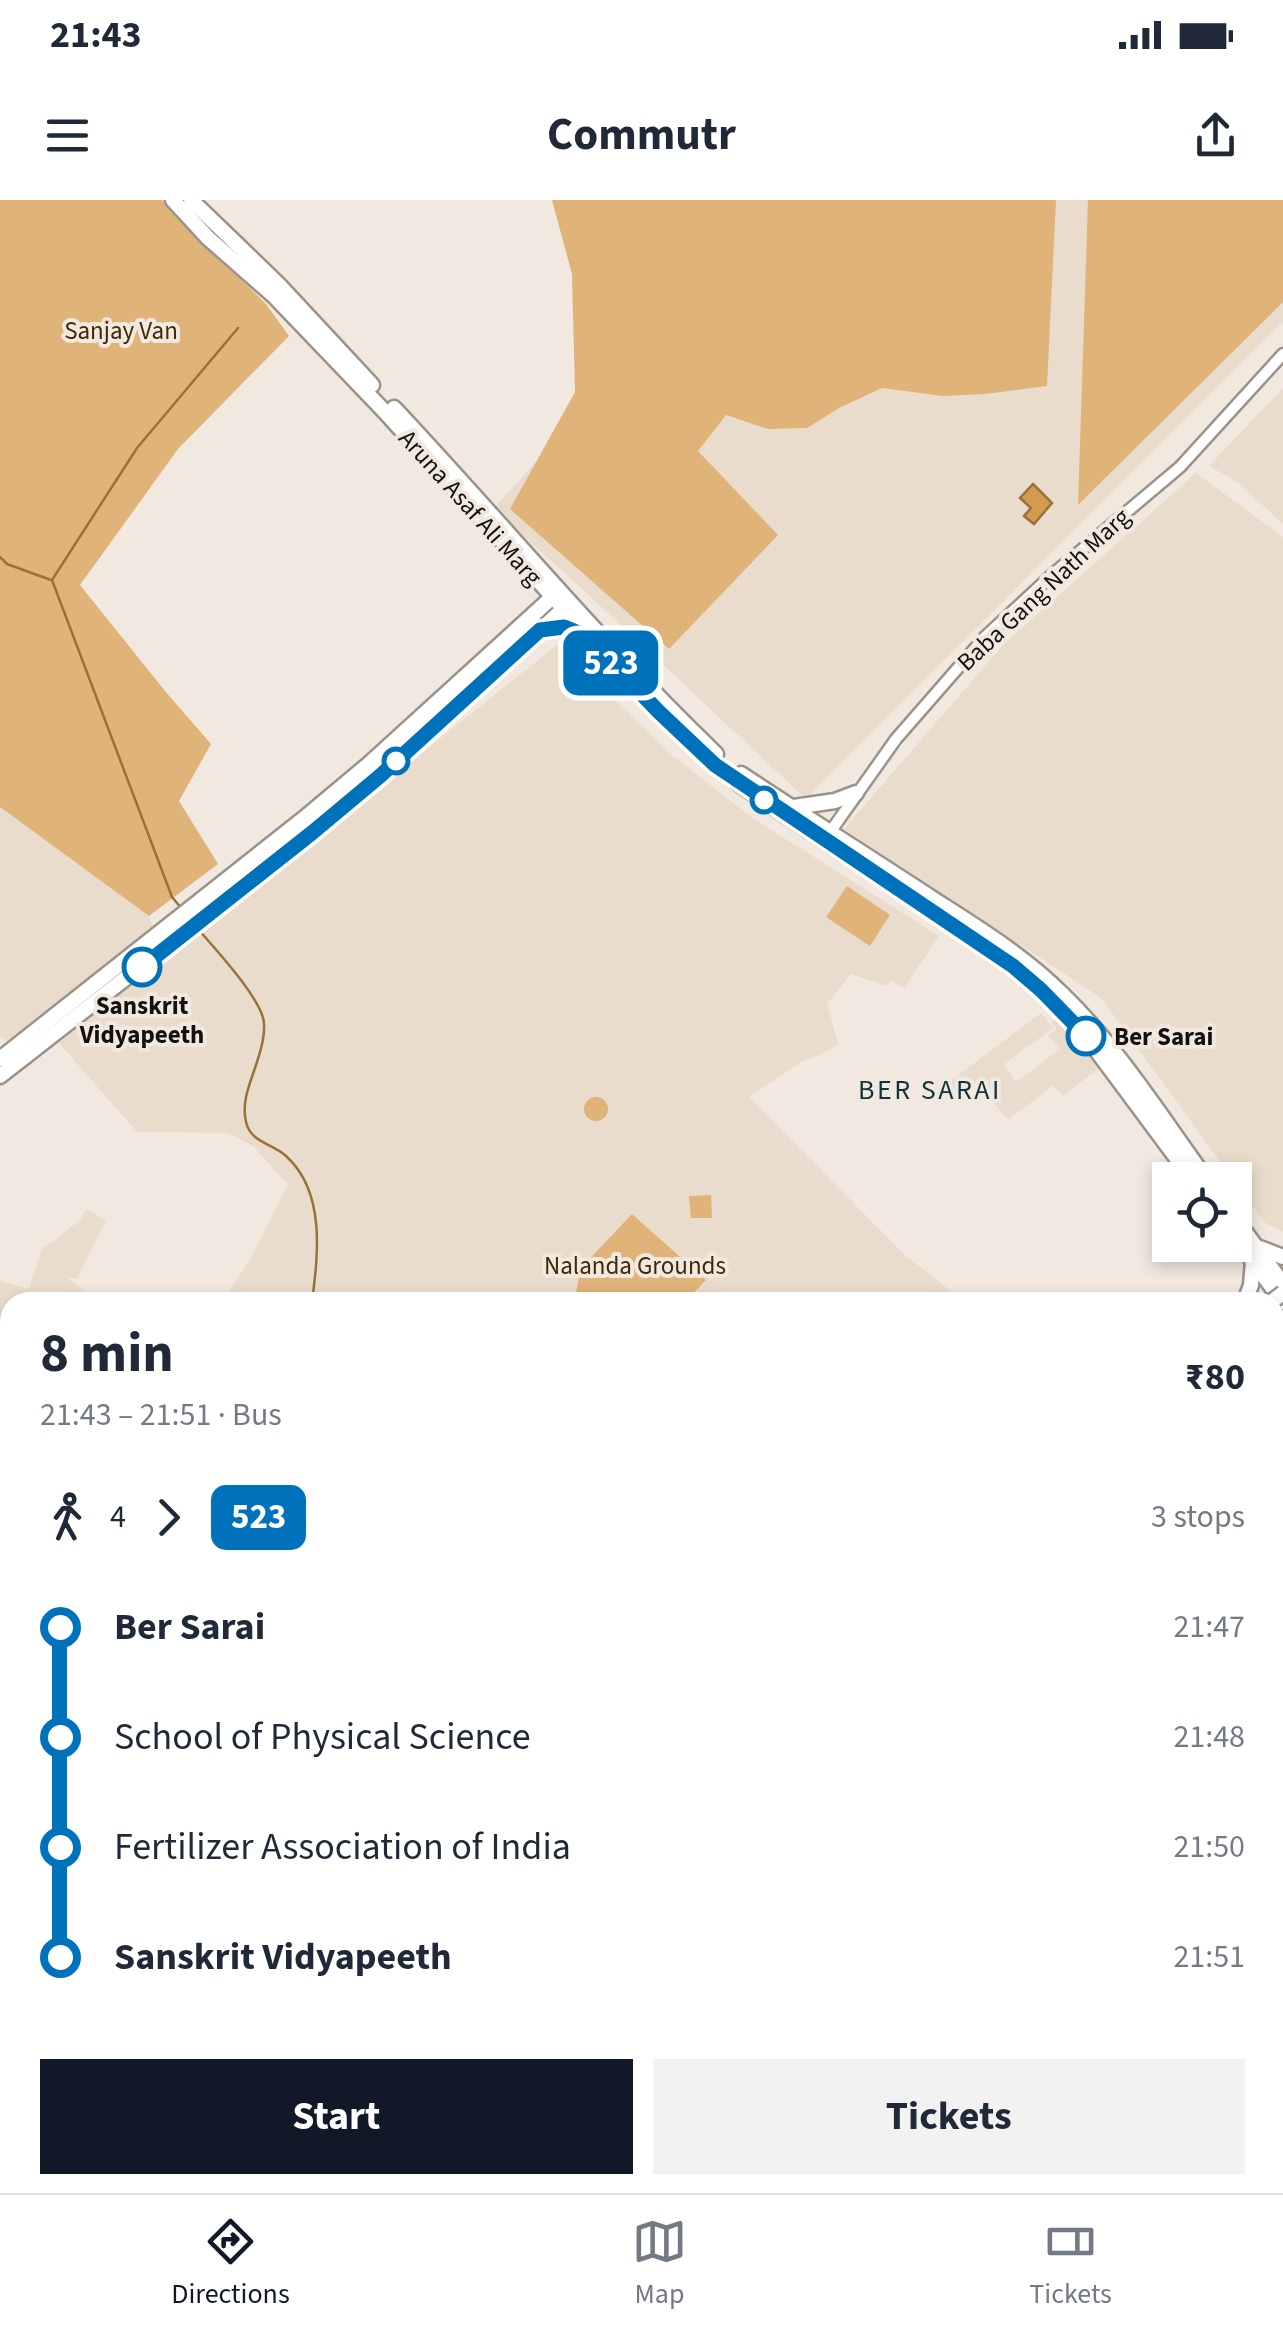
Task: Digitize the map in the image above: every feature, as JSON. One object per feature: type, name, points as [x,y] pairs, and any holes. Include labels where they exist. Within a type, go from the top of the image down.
[{"type":"main road","name":"Aruna Asaf Ali Marg","points":[[173,200],[208,238],[273,295],[567,606],[716,754],[829,835]]},
{"type":"main road","name":"Aruna Asaf Ali Marg","points":[[190,200],[290,296],[478,496],[556,594]]},
{"type":"main road","points":[[0,1059],[370,764],[556,594]]},
{"type":"main road","name":"Aruna Asaf Ali Marg","points":[[567,606],[586,636],[715,765],[829,835]]},
{"type":"main road","points":[[0,1076],[313,832],[567,606]]},
{"type":"main road","points":[[540,630],[564,627],[586,636]]},
{"type":"main road","points":[[794,807],[825,804],[856,794]]},
{"type":"main road","points":[[829,835],[1041,990],[1086,1036],[1180,1162]]},
{"type":"main road","points":[[829,835],[970,923],[1058,990],[1107,1044],[1194,1162]]},
{"type":"main road","points":[[1252,1249],[1279,1288]]},
{"type":"main road","points":[[1254,1253],[1266,1251],[1283,1257]]},
{"type":"main road","points":[[1250,1292],[1254,1253]]},
{"type":"street","name":"Baba Gang Nath Marg","points":[[829,835],[896,738],[1022,606],[1192,455],[1283,354]]},
{"type":"street","name":"Baba Gang Nath Marg","points":[[1136,507],[1184,471],[1283,364]]},
{"type":"street","name":"Baba Gang Nath Marg","points":[[829,835],[938,694]]},
{"type":"shaded area","points":[[590,200],[1283,200],[1283,322],[806,799],[493,509],[590,403]]},
{"type":"shaded area","points":[[1283,388],[1283,524],[1237,482],[1209,466]]},
{"type":"shaded area","points":[[1196,473],[1283,537],[1283,1232],[1265,1223],[1252,1205],[1252,1162],[1221,1162],[1101,998],[844,829],[1004,644]]},
{"type":"shaded area","points":[[1033,484],[1052,503],[1034,524],[1024,516],[1031,508],[1020,498]]},
{"type":"shaded area","points":[[557,645],[673,756],[754,819],[939,936],[904,988],[891,980],[886,986],[851,974],[827,1004],[838,1044],[801,1062],[749,1097],[906,1256],[952,1292],[231,1292],[288,1185],[253,1146],[228,1133],[137,1132],[59,1043]]},
{"type":"shaded area","points":[[0,807],[149,916],[153,928],[8,1042],[0,1036]]},
{"type":"shaded area","points":[[1041,1013],[1054,1028],[1004,1064],[1016,1082],[1060,1049],[1048,1035],[1057,1029],[1051,1022],[1060,1015],[1103,1065],[1063,1096],[1053,1086],[1008,1120],[980,1086],[950,1103],[941,1088]]},
{"type":"shaded area","points":[[87,1209],[106,1221],[77,1279],[66,1277],[86,1292],[0,1292],[0,1281],[29,1289],[42,1249],[79,1221]]},
{"type":"green space","name":"Sanjay Van","points":[[0,200],[162,200],[266,304],[289,336],[178,449],[80,585],[211,744],[179,801],[218,864],[149,916],[0,807]]},
{"type":"green space","points":[[552,200],[1056,200],[1047,386],[943,396],[882,388],[807,428],[768,429],[726,415],[698,451],[778,535],[669,649],[510,509],[575,392],[572,274]]},
{"type":"green space","points":[[1088,200],[1283,200],[1283,302],[1078,505]]},
{"type":"green space","points":[[847,886],[890,915],[870,946],[826,917]]},
{"type":"green space","points":[[596,1097],[605,1100],[605,1118],[596,1121],[587,1118],[584,1109],[587,1100]]},
{"type":"green space","points":[[711,1195],[712,1218],[691,1218],[689,1196]]},
{"type":"green space","name":"Nalanda Grounds","points":[[632,1214],[706,1280],[695,1292],[576,1292],[581,1268]]},
{"type":"waterway","points":[[182,909],[172,897],[52,580],[137,448],[238,328]]},
{"type":"waterway","points":[[0,557],[7,564],[51,580]]},
{"type":"waterway","points":[[199,930],[238,976],[262,1014],[263,1038],[246,1099],[246,1122],[257,1139],[286,1156],[308,1187],[317,1245],[313,1292]]},
{"type":"bus line","name":"523","points":[[142,967],[380,776],[540,630],[558,626],[586,636],[715,765],[1013,966],[1086,1036]]},
{"type":"place","name":"Sanskrit Vidyapeeth","points":[[142,967]]},
{"type":"place","name":"Ber Sarai","points":[[1086,1036]]},
{"type":"district","name":"BER SARAI","points":[[930,1089]]}]
